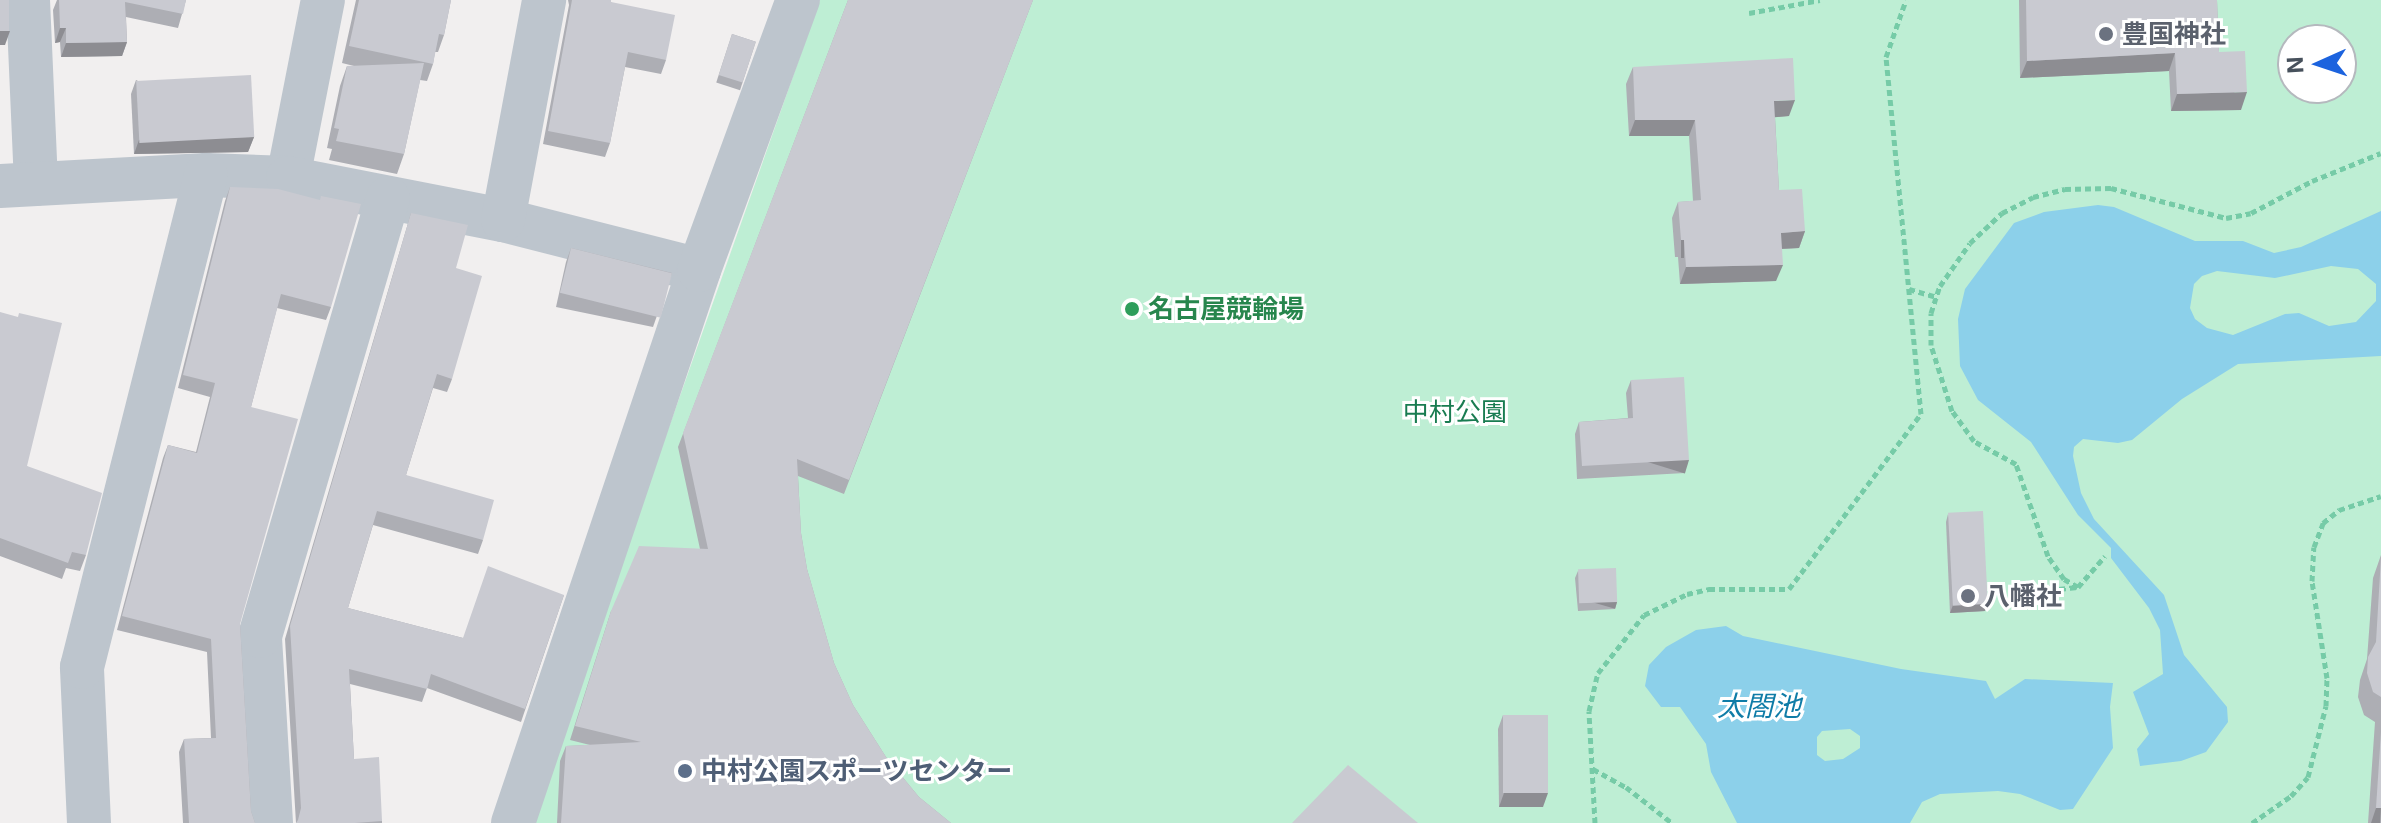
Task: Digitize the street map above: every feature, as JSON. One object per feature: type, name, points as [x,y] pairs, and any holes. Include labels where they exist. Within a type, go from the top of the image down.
[{"type":"street","points":[[28,0],[18,185],[206,175],[288,178],[503,220],[699,270]]},
{"type":"street","points":[[288,178],[323,0]]},
{"type":"street","points":[[503,220],[544,0]]},
{"type":"street","points":[[513,823],[699,270],[798,0]]},
{"type":"street","points":[[89,823],[82,667],[206,175]]},
{"type":"street","points":[[271,823],[260,636],[388,198]]},
{"type":"path","points":[[1749,13],[1820,0]]},
{"type":"path","points":[[1595,823],[1591,689],[1598,673],[1644,615],[1687,594],[1709,589],[1789,589],[1921,414],[1886,57],[1906,0]]},
{"type":"path","points":[[2078,587],[2064,579],[2048,556],[2016,464],[1974,441],[1952,411],[1931,345],[1931,313],[1940,286],[1970,243],[2002,213],[2033,197],[2065,189],[2111,188],[2226,218],[2251,213],[2312,181],[2381,153]]},
{"type":"path","points":[[1909,289],[1937,297]]},
{"type":"path","points":[[2252,823],[2291,796],[2308,777],[2326,706],[2327,678],[2312,581],[2314,547],[2323,523],[2339,510],[2381,496]]},
{"type":"path","points":[[1990,596],[2078,587],[2105,556]]},
{"type":"path","points":[[1592,768],[1626,787],[1672,823]]},
{"type":"green space","name":"中村公園","points":[[820,0],[2381,0],[2381,823],[529,823]]},
{"type":"water","points":[[2098,205],[2114,207],[2195,241],[2243,241],[2274,253],[2301,247],[2381,211],[2381,356],[2238,364],[2182,399],[2132,440],[2118,443],[2083,439],[2074,447],[2081,493],[2094,519],[2164,595],[2184,655],[2227,707],[2228,722],[2206,752],[2181,761],[2140,766],[2137,749],[2149,734],[2133,692],[2163,674],[2160,630],[2149,608],[2111,558],[2111,548],[2078,515],[2031,442],[1978,400],[1960,366],[1958,319],[1965,289],[2014,223],[2044,212]],"holes":[[[2331,266],[2358,269],[2376,284],[2376,301],[2356,322],[2329,326],[2299,313],[2285,314],[2233,335],[2207,328],[2195,319],[2190,308],[2194,284],[2202,276],[2217,271],[2275,278]]]},
{"type":"water","name":"太閤池","points":[[1726,626],[1743,636],[1901,669],[1986,681],[1995,699],[2025,679],[2113,683],[2110,707],[2113,748],[2073,809],[2060,810],[2020,794],[1998,791],[1940,794],[1922,802],[1910,823],[1737,823],[1711,772],[1706,744],[1680,707],[1661,707],[1645,686],[1649,665],[1666,647],[1696,630]],"holes":[[[1850,729],[1860,736],[1860,748],[1843,759],[1825,761],[1817,755],[1817,737],[1822,731]]]},
{"type":"building","points":[[0,0],[9,0],[9,31],[0,31]]},
{"type":"building","points":[[59,0],[186,0],[183,14],[125,2],[127,42],[66,43],[66,28],[60,28]]},
{"type":"building","points":[[359,0],[451,0],[444,35],[439,34],[433,64],[349,46]]},
{"type":"building","points":[[572,0],[611,0],[675,15],[666,60],[628,52],[610,143],[548,131]]},
{"type":"building","points":[[848,0],[1033,0],[849,480],[797,459],[801,533],[807,569],[834,663],[853,705],[886,757],[919,797],[951,823],[561,823],[566,746],[641,742],[575,726],[611,611],[639,546],[708,549],[683,433]]},
{"type":"building","points":[[2026,0],[2217,0],[2219,52],[2245,51],[2247,92],[2177,94],[2175,53],[2027,61]]},
{"type":"building","points":[[732,34],[756,42],[742,83],[719,75]]},
{"type":"building","points":[[1793,58],[1795,100],[1774,101],[1779,190],[1802,189],[1805,231],[1781,233],[1783,265],[1686,267],[1678,202],[1701,200],[1695,120],[1635,120],[1633,67]]},
{"type":"building","points":[[424,63],[404,154],[336,141],[339,129],[334,128],[347,66]]},
{"type":"building","points":[[251,75],[254,137],[139,143],[136,81]]},
{"type":"building","points":[[230,187],[278,189],[320,200],[321,196],[361,204],[331,307],[281,294],[251,407],[298,419],[240,624],[251,811],[255,823],[189,823],[184,739],[216,738],[211,639],[122,616],[168,445],[197,453],[215,383],[183,375]]},
{"type":"building","points":[[411,213],[468,225],[456,268],[482,276],[452,379],[437,374],[406,475],[494,500],[483,540],[377,511],[348,608],[463,638],[488,566],[564,595],[525,709],[431,674],[427,689],[349,669],[354,759],[379,757],[382,821],[296,823],[301,808],[290,626]]},
{"type":"building","points":[[571,248],[672,273],[661,318],[560,293]]},
{"type":"building","points":[[0,312],[62,323],[27,466],[102,493],[86,555],[72,552],[68,563],[0,538]]},
{"type":"building","points":[[1684,377],[1689,460],[1582,466],[1579,422],[1633,418],[1631,380]]},
{"type":"building","points":[[1983,511],[1988,604],[1953,606],[1948,513]]},
{"type":"building","points":[[2381,557],[2381,697],[2373,692],[2367,673],[2368,657],[2376,642]]},
{"type":"building","points":[[1616,568],[1617,602],[1579,603],[1578,569]]},
{"type":"building","points":[[1503,715],[1548,715],[1548,793],[1503,793]]},
{"type":"building","points":[[2381,732],[2381,808],[2376,808]]},
{"type":"building","points":[[1348,765],[1418,823],[1292,823]]},
{"type":"place","name":"豊国神社","points":[[2106,34]]},
{"type":"place","name":"名古屋競輪場","points":[[1132,309]]},
{"type":"place","name":"八幡社","points":[[1968,596]]},
{"type":"place","name":"中村公園スポーツセンター","points":[[685,771]]}]
